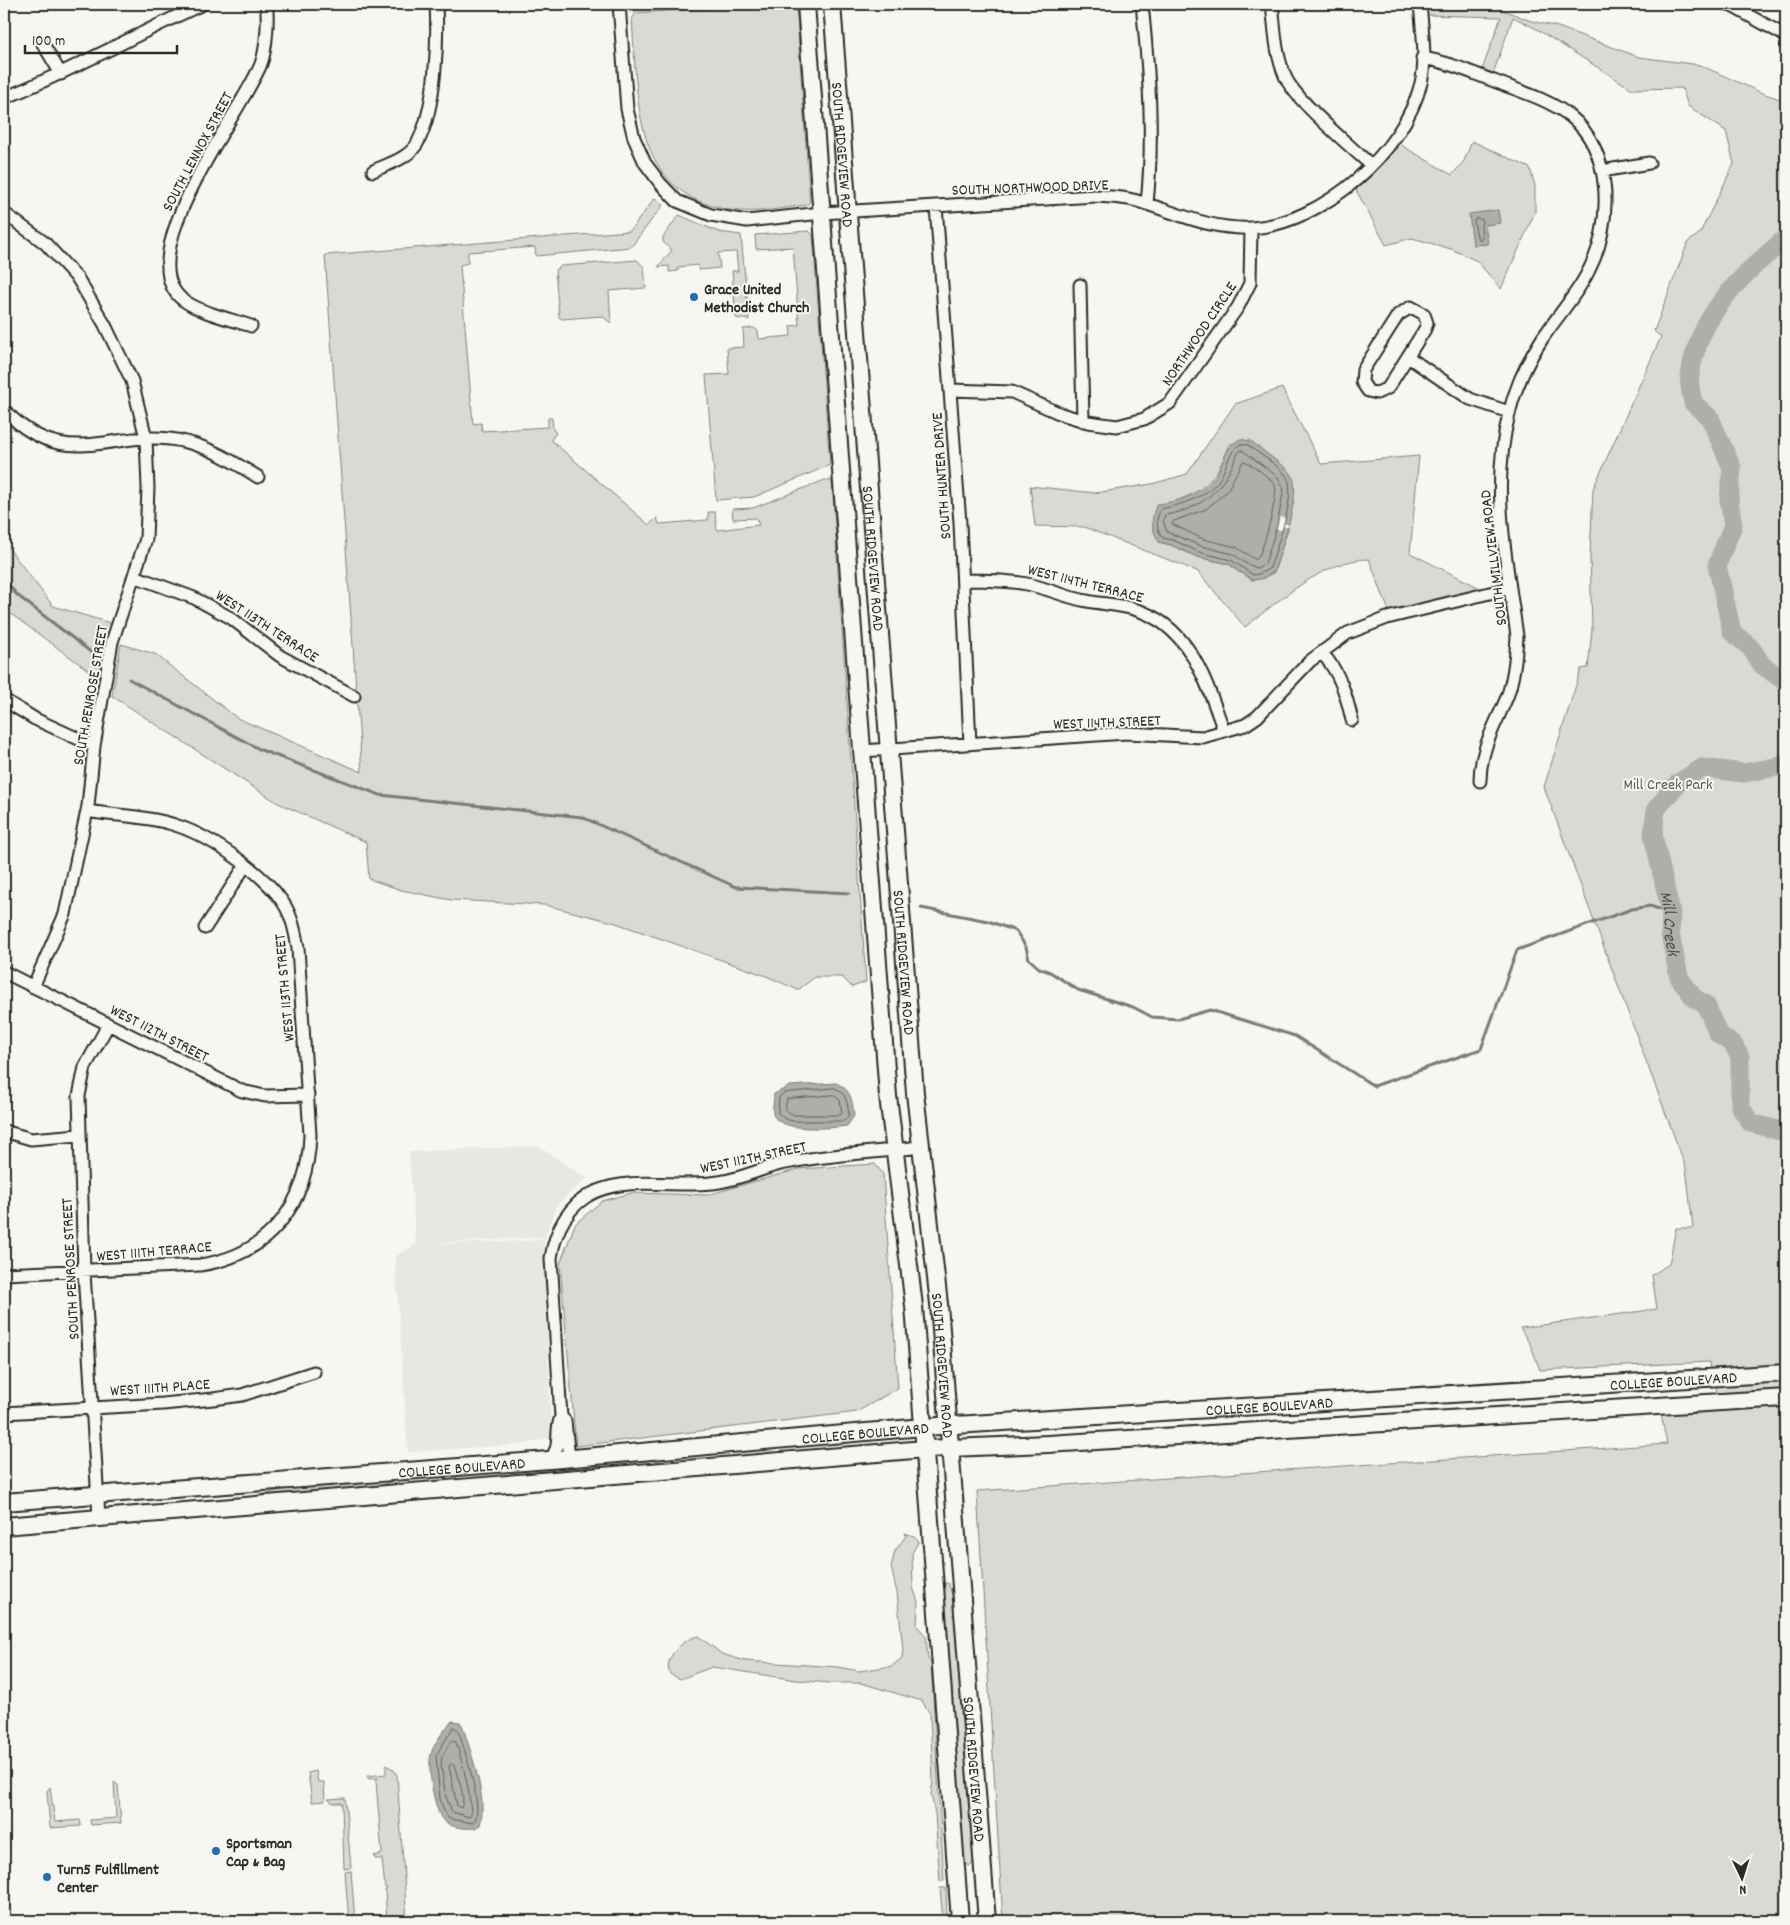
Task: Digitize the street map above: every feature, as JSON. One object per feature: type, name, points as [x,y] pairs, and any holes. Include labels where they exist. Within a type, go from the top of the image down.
[{"type":"main road","name":"SOUTH RIDGEVIEW ROAD","points":[[806,4],[894,1150],[914,1306],[960,1921]]},
{"type":"main road","name":"SOUTH RIDGEVIEW ROAD","points":[[832,4],[920,1146],[939,1304],[987,1921]]},
{"type":"main road","name":"COLLEGE BOULEVARD","points":[[4,1502],[560,1459],[923,1427],[1786,1373]]},
{"type":"main road","name":"COLLEGE BOULEVARD","points":[[4,1526],[950,1447],[1048,1444],[1786,1398]]},
{"type":"street","points":[[4,98],[61,74],[181,8],[202,4]]},
{"type":"street","name":"SOUTH LENNOX STREET","points":[[251,326],[182,300],[170,280],[166,264],[170,238],[186,199],[236,113],[261,63],[268,13],[266,4]]},
{"type":"street","points":[[373,171],[401,158],[417,143],[427,112],[434,73],[438,31],[436,4]]},
{"type":"street","name":"SOUTH NORTHWOOD DRIVE","points":[[619,4],[627,109],[634,138],[645,163],[677,201],[711,215],[747,221],[822,213],[1095,196],[1134,200],[1192,220],[1221,227],[1251,228],[1277,223],[1316,209],[1346,188],[1371,165],[1398,135],[1412,109],[1421,82],[1420,4]]},
{"type":"street","points":[[1142,4],[1151,105],[1148,204]]},
{"type":"street","points":[[1272,4],[1277,49],[1285,78],[1302,100],[1371,165]]},
{"type":"street","points":[[1728,4],[1786,36]]},
{"type":"street","points":[[43,44],[61,74]]},
{"type":"street","name":"SOUTH MILLVIEW ROAD","points":[[1422,58],[1441,61],[1552,104],[1570,116],[1585,132],[1596,151],[1602,170],[1604,216],[1591,268],[1579,290],[1529,360],[1509,412],[1504,436],[1499,492],[1517,636],[1515,664],[1507,696],[1483,750],[1480,781]]},
{"type":"street","points":[[1602,170],[1649,163]]},
{"type":"street","name":"SOUTH HUNTER DRIVE","points":[[936,206],[963,580],[970,744]]},
{"type":"street","name":"SOUTH PENROSE STREET","points":[[4,213],[45,243],[78,279],[105,325],[132,381],[146,438],[148,488],[146,539],[112,642],[94,746],[87,811],[65,914],[33,987]]},
{"type":"street","name":"NORTHWOOD CIRCLE","points":[[950,390],[1012,392],[1061,414],[1083,421],[1117,426],[1144,419],[1170,403],[1238,307],[1250,284],[1251,228]]},
{"type":"street","points":[[1080,285],[1083,421]]},
{"type":"street","points":[[1411,307],[1424,314],[1427,323],[1408,357],[1385,390],[1373,393],[1363,385],[1361,378],[1363,370],[1398,314],[1411,307]]},
{"type":"street","points":[[1408,357],[1470,399],[1509,412]]},
{"type":"street","points":[[4,410],[20,426],[43,440],[70,446],[100,445],[146,438],[186,442],[218,453],[258,477]]},
{"type":"street","name":"WEST 113TH TERRACE","points":[[134,576],[194,598],[231,618],[280,656],[354,696]]},
{"type":"street","name":"WEST 114TH TERRACE","points":[[963,580],[1014,582],[1082,600],[1125,606],[1150,615],[1180,637],[1191,652],[1201,668],[1224,732]]},
{"type":"street","name":"WEST 114TH STREET","points":[[862,751],[1126,733],[1203,737],[1224,732],[1245,725],[1258,717],[1301,670],[1348,633],[1387,618],[1510,588]]},
{"type":"street","points":[[1322,653],[1332,664],[1344,687],[1352,720]]},
{"type":"street","points":[[4,700],[35,719],[94,746]]},
{"type":"street","name":"WEST 113TH STREET","points":[[87,811],[176,825],[196,834],[245,866],[271,887],[283,902],[294,925],[298,948],[308,1095]]},
{"type":"street","points":[[206,928],[245,866]]},
{"type":"street","name":"WEST 112TH STREET","points":[[4,972],[242,1092],[265,1096],[308,1095]]},
{"type":"street","name":"SOUTH PENROSE STREET","points":[[99,1518],[84,1272],[79,1096],[85,1067],[108,1024]]},
{"type":"street","name":"WEST 111TH TERRACE","points":[[4,1274],[84,1272],[210,1264],[236,1255],[261,1241],[290,1210],[305,1176],[310,1152],[308,1095]]},
{"type":"street","points":[[4,1131],[31,1138],[79,1135]]},
{"type":"street","name":"WEST 112TH STREET","points":[[561,1417],[551,1274],[553,1244],[563,1220],[572,1209],[594,1192],[625,1184],[719,1182],[780,1164],[920,1146]]},
{"type":"street","name":"WEST 111TH PLACE","points":[[4,1412],[163,1404],[242,1395],[314,1372]]},
{"type":"street","points":[[560,1459],[565,1421],[561,1417],[558,1422],[557,1449],[564,1479]]},
{"type":"shaded area","points":[[633,4],[800,4],[800,7],[634,19]]},
{"type":"shaded area","points":[[538,1146],[587,1178],[557,1205],[544,1240],[551,1438],[523,1444],[408,1452],[395,1256],[416,1245],[409,1152]],"holes":[[[542,1237],[544,1240],[444,1244]]]},
{"type":"green space","points":[[768,4],[796,4],[810,202],[807,205],[769,210],[731,210],[698,201],[674,185],[657,163],[646,138],[639,109],[632,19],[636,13]]},
{"type":"green space","name":"Mill Creek Park","points":[[1426,5],[1498,8],[1531,21],[1558,27],[1639,57],[1700,65],[1762,93],[1786,101],[1786,1105],[1781,1164],[1786,1214],[1786,1921],[1003,1921],[977,1491],[1667,1444],[1659,1405],[1717,1401],[1716,1378],[1710,1371],[1709,1362],[1540,1370],[1531,1346],[1520,1328],[1657,1309],[1652,1275],[1669,1264],[1676,1228],[1693,1228],[1686,1168],[1544,787],[1581,669],[1588,668],[1592,629],[1590,556],[1593,489],[1661,337],[1654,331],[1688,242],[1700,233],[1734,164],[1726,131],[1688,106],[1682,88],[1632,89],[1535,28],[1513,17],[1493,74],[1482,70],[1501,17],[1427,15]]},
{"type":"green space","points":[[1472,141],[1530,168],[1535,186],[1535,212],[1501,289],[1477,261],[1451,249],[1412,238],[1386,245],[1356,190],[1401,145],[1452,175],[1464,161]]},
{"type":"green space","points":[[655,198],[663,205],[631,247],[536,256],[535,247],[468,252],[468,263],[460,265],[473,424],[481,423],[482,431],[548,427],[548,418],[552,418],[553,429],[556,433],[551,440],[649,525],[657,518],[659,524],[708,520],[708,512],[715,512],[717,530],[759,525],[756,518],[733,519],[732,509],[753,508],[825,480],[832,481],[866,982],[852,987],[842,977],[815,977],[798,990],[764,975],[613,922],[545,905],[451,900],[401,890],[369,879],[366,842],[278,803],[112,696],[121,644],[155,654],[237,718],[362,772],[325,255],[630,231]]},
{"type":"green space","points":[[679,215],[719,232],[741,235],[749,320],[736,318],[732,271],[738,271],[736,252],[718,253],[720,268],[699,270],[698,265],[678,267],[678,271],[669,272],[669,266],[658,267],[672,250],[663,242],[663,237]]},
{"type":"green space","points":[[809,231],[813,235],[830,465],[754,497],[716,500],[706,375],[729,374],[727,348],[744,347],[743,329],[754,328],[758,331],[759,339],[791,336],[790,326],[799,325],[793,247],[756,249],[755,235]]},
{"type":"green space","points":[[637,260],[644,267],[646,288],[609,291],[611,323],[602,316],[562,319],[559,317],[555,270],[561,266]]},
{"type":"green space","points":[[1282,388],[1321,464],[1419,456],[1410,553],[1482,589],[1389,611],[1369,559],[1352,561],[1336,566],[1303,583],[1245,627],[1197,571],[1084,527],[1035,526],[1030,486],[1095,493],[1152,484],[1187,474],[1235,404]],"holes":[[[1250,440],[1292,476],[1288,529],[1274,572],[1261,579],[1238,572],[1229,564],[1197,557],[1171,545],[1159,542],[1174,502],[1195,492],[1210,481],[1220,466],[1230,444]]]},
{"type":"green space","points":[[4,542],[53,606],[110,623],[99,678],[4,609]]},
{"type":"green space","points":[[875,1164],[883,1174],[898,1388],[857,1412],[576,1446],[560,1264],[575,1224],[602,1201],[632,1193],[707,1195],[799,1169]]},
{"type":"green space","points":[[405,1478],[365,1490],[250,1499],[250,1497],[294,1487]]},
{"type":"green space","points":[[905,1533],[914,1536],[919,1541],[912,1553],[913,1587],[918,1602],[917,1626],[926,1636],[928,1659],[931,1662],[944,1881],[940,1881],[935,1814],[931,1794],[933,1781],[930,1714],[922,1701],[861,1683],[796,1680],[712,1667],[680,1679],[670,1674],[668,1668],[671,1656],[675,1650],[686,1641],[698,1636],[722,1654],[745,1661],[838,1667],[859,1671],[892,1666],[902,1658],[903,1649],[897,1593],[891,1567],[895,1551],[906,1536]]},
{"type":"green space","points":[[948,1583],[957,1608],[976,1860],[970,1866],[962,1860],[943,1584]]},
{"type":"green space","points":[[386,1765],[393,1769],[397,1775],[407,1921],[387,1921],[385,1891],[387,1888],[385,1888],[382,1859],[375,1859],[374,1856],[382,1854],[376,1781],[378,1778],[369,1779],[367,1776],[386,1774]]},
{"type":"green space","points":[[316,1771],[318,1782],[324,1782],[325,1801],[312,1802],[308,1773]]},
{"type":"green space","points":[[114,1782],[118,1785],[121,1823],[91,1825],[90,1820],[116,1818]]},
{"type":"green space","points":[[50,1787],[55,1822],[80,1820],[81,1826],[50,1828],[47,1791]]},
{"type":"green space","points":[[345,1798],[351,1868],[344,1869],[342,1803],[333,1803],[328,1799]]},
{"type":"green space","points":[[351,1871],[355,1921],[349,1921],[345,1872]]},
{"type":"green space","points":[[940,1888],[946,1888],[947,1921],[943,1921]]},
{"type":"water","points":[[1498,210],[1500,223],[1485,225],[1488,244],[1473,245],[1469,214]]},
{"type":"water","points":[[1240,439],[1255,445],[1290,472],[1294,484],[1289,523],[1274,572],[1261,579],[1252,580],[1229,564],[1197,557],[1171,545],[1159,542],[1153,528],[1152,519],[1157,504],[1188,497],[1203,489],[1218,472],[1227,451]]},
{"type":"water","points":[[836,1083],[848,1092],[852,1100],[854,1116],[847,1126],[830,1128],[795,1127],[777,1120],[773,1114],[774,1094],[790,1086]]},
{"type":"water","points":[[452,1721],[460,1722],[463,1727],[478,1776],[482,1814],[480,1825],[475,1828],[457,1827],[445,1822],[439,1813],[434,1797],[430,1768],[431,1754],[437,1741]]},
{"type":"pier","points":[[1279,517],[1285,518],[1284,523],[1289,525],[1288,527],[1283,527],[1282,530],[1276,529]]},
{"type":"waterway","name":"Mill Creek","points":[[1786,238],[1738,282],[1712,315],[1702,334],[1695,354],[1689,382],[1693,403],[1710,418],[1732,468],[1729,501],[1733,525],[1717,565],[1732,632],[1751,648],[1762,665],[1786,682]]},
{"type":"waterway","points":[[4,579],[17,595],[92,653]]},
{"type":"waterway","points":[[129,679],[261,750],[380,795],[582,817],[736,887],[849,893]]},
{"type":"waterway","name":"Mill Creek","points":[[1786,765],[1744,773],[1702,768],[1678,783],[1656,809],[1653,835],[1671,913],[1670,934],[1679,977],[1694,998],[1706,1005],[1718,1034],[1733,1044],[1740,1057],[1740,1107],[1751,1123],[1781,1131],[1786,1130]]},
{"type":"waterway","points":[[921,908],[988,921],[1016,931],[1026,947],[1029,959],[1039,968],[1050,972],[1078,990],[1133,1007],[1152,1017],[1178,1019],[1210,1010],[1295,1036],[1374,1086],[1481,1049],[1517,950],[1632,909],[1650,906],[1671,913]]},
{"type":"place","name":"Grace United Methodist Church","points":[[694,297]]},
{"type":"place","name":"Sportsman Cap & Bag","points":[[216,1851]]},
{"type":"place","name":"Turn5 Fulfillment Center","points":[[47,1877]]}]
